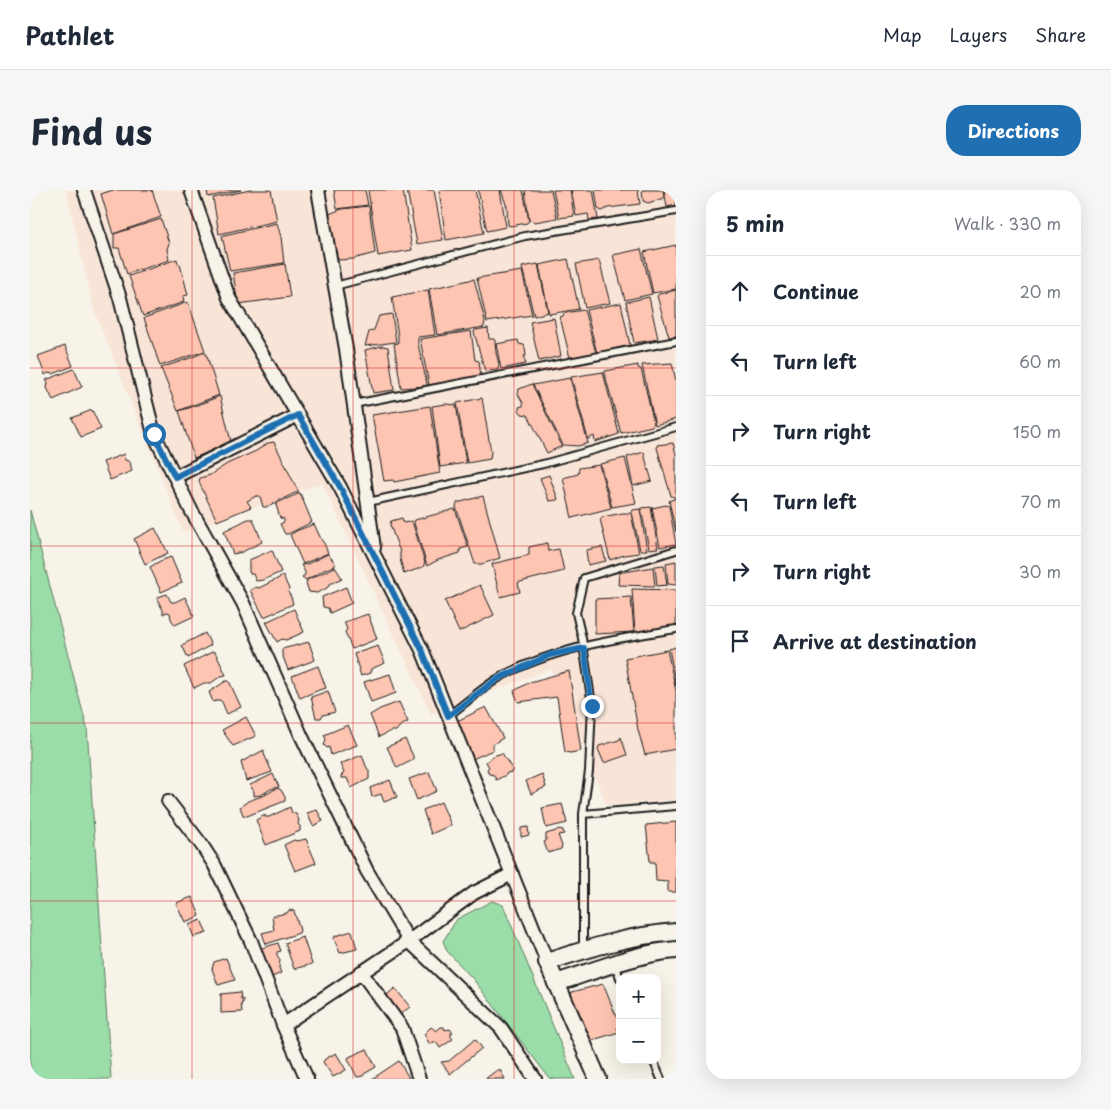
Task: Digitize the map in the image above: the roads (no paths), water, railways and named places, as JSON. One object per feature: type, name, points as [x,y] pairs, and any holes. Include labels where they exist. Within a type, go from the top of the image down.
[{"type":"street","points":[[84,190],[120,298],[154,434],[191,510],[242,603],[301,735],[367,871],[409,941],[501,1028],[535,1079]]},
{"type":"street","points":[[192,190],[229,298],[340,487],[423,652],[547,962],[598,1079]]},
{"type":"street","points":[[318,190],[354,404],[375,558]]},
{"type":"street","points":[[175,477],[298,415]]},
{"type":"street","points":[[168,801],[214,864],[251,941],[283,1025],[307,1079]]},
{"type":"street","points":[[283,1025],[409,941],[474,893],[512,874]]},
{"type":"street","points":[[547,962],[583,950],[662,933],[676,932]]},
{"type":"street","points":[[578,976],[583,950]]},
{"type":"street","points":[[556,983],[578,976],[617,971],[663,951],[676,950]]},
{"type":"street","points":[[361,972],[402,1028],[419,1079]]},
{"type":"lane","points":[[335,286],[525,236],[676,211]]},
{"type":"lane","points":[[354,404],[676,342]]},
{"type":"lane","points":[[368,502],[543,464],[676,427]]},
{"type":"lane","points":[[583,950],[583,814],[589,771],[592,706],[584,648],[576,613],[584,578],[676,550]]},
{"type":"lane","points":[[448,716],[497,679],[550,655],[611,640],[676,629]]},
{"type":"lane","points":[[583,814],[676,806]]},
{"type":"lane","points":[[655,1064],[661,1079]]}]
